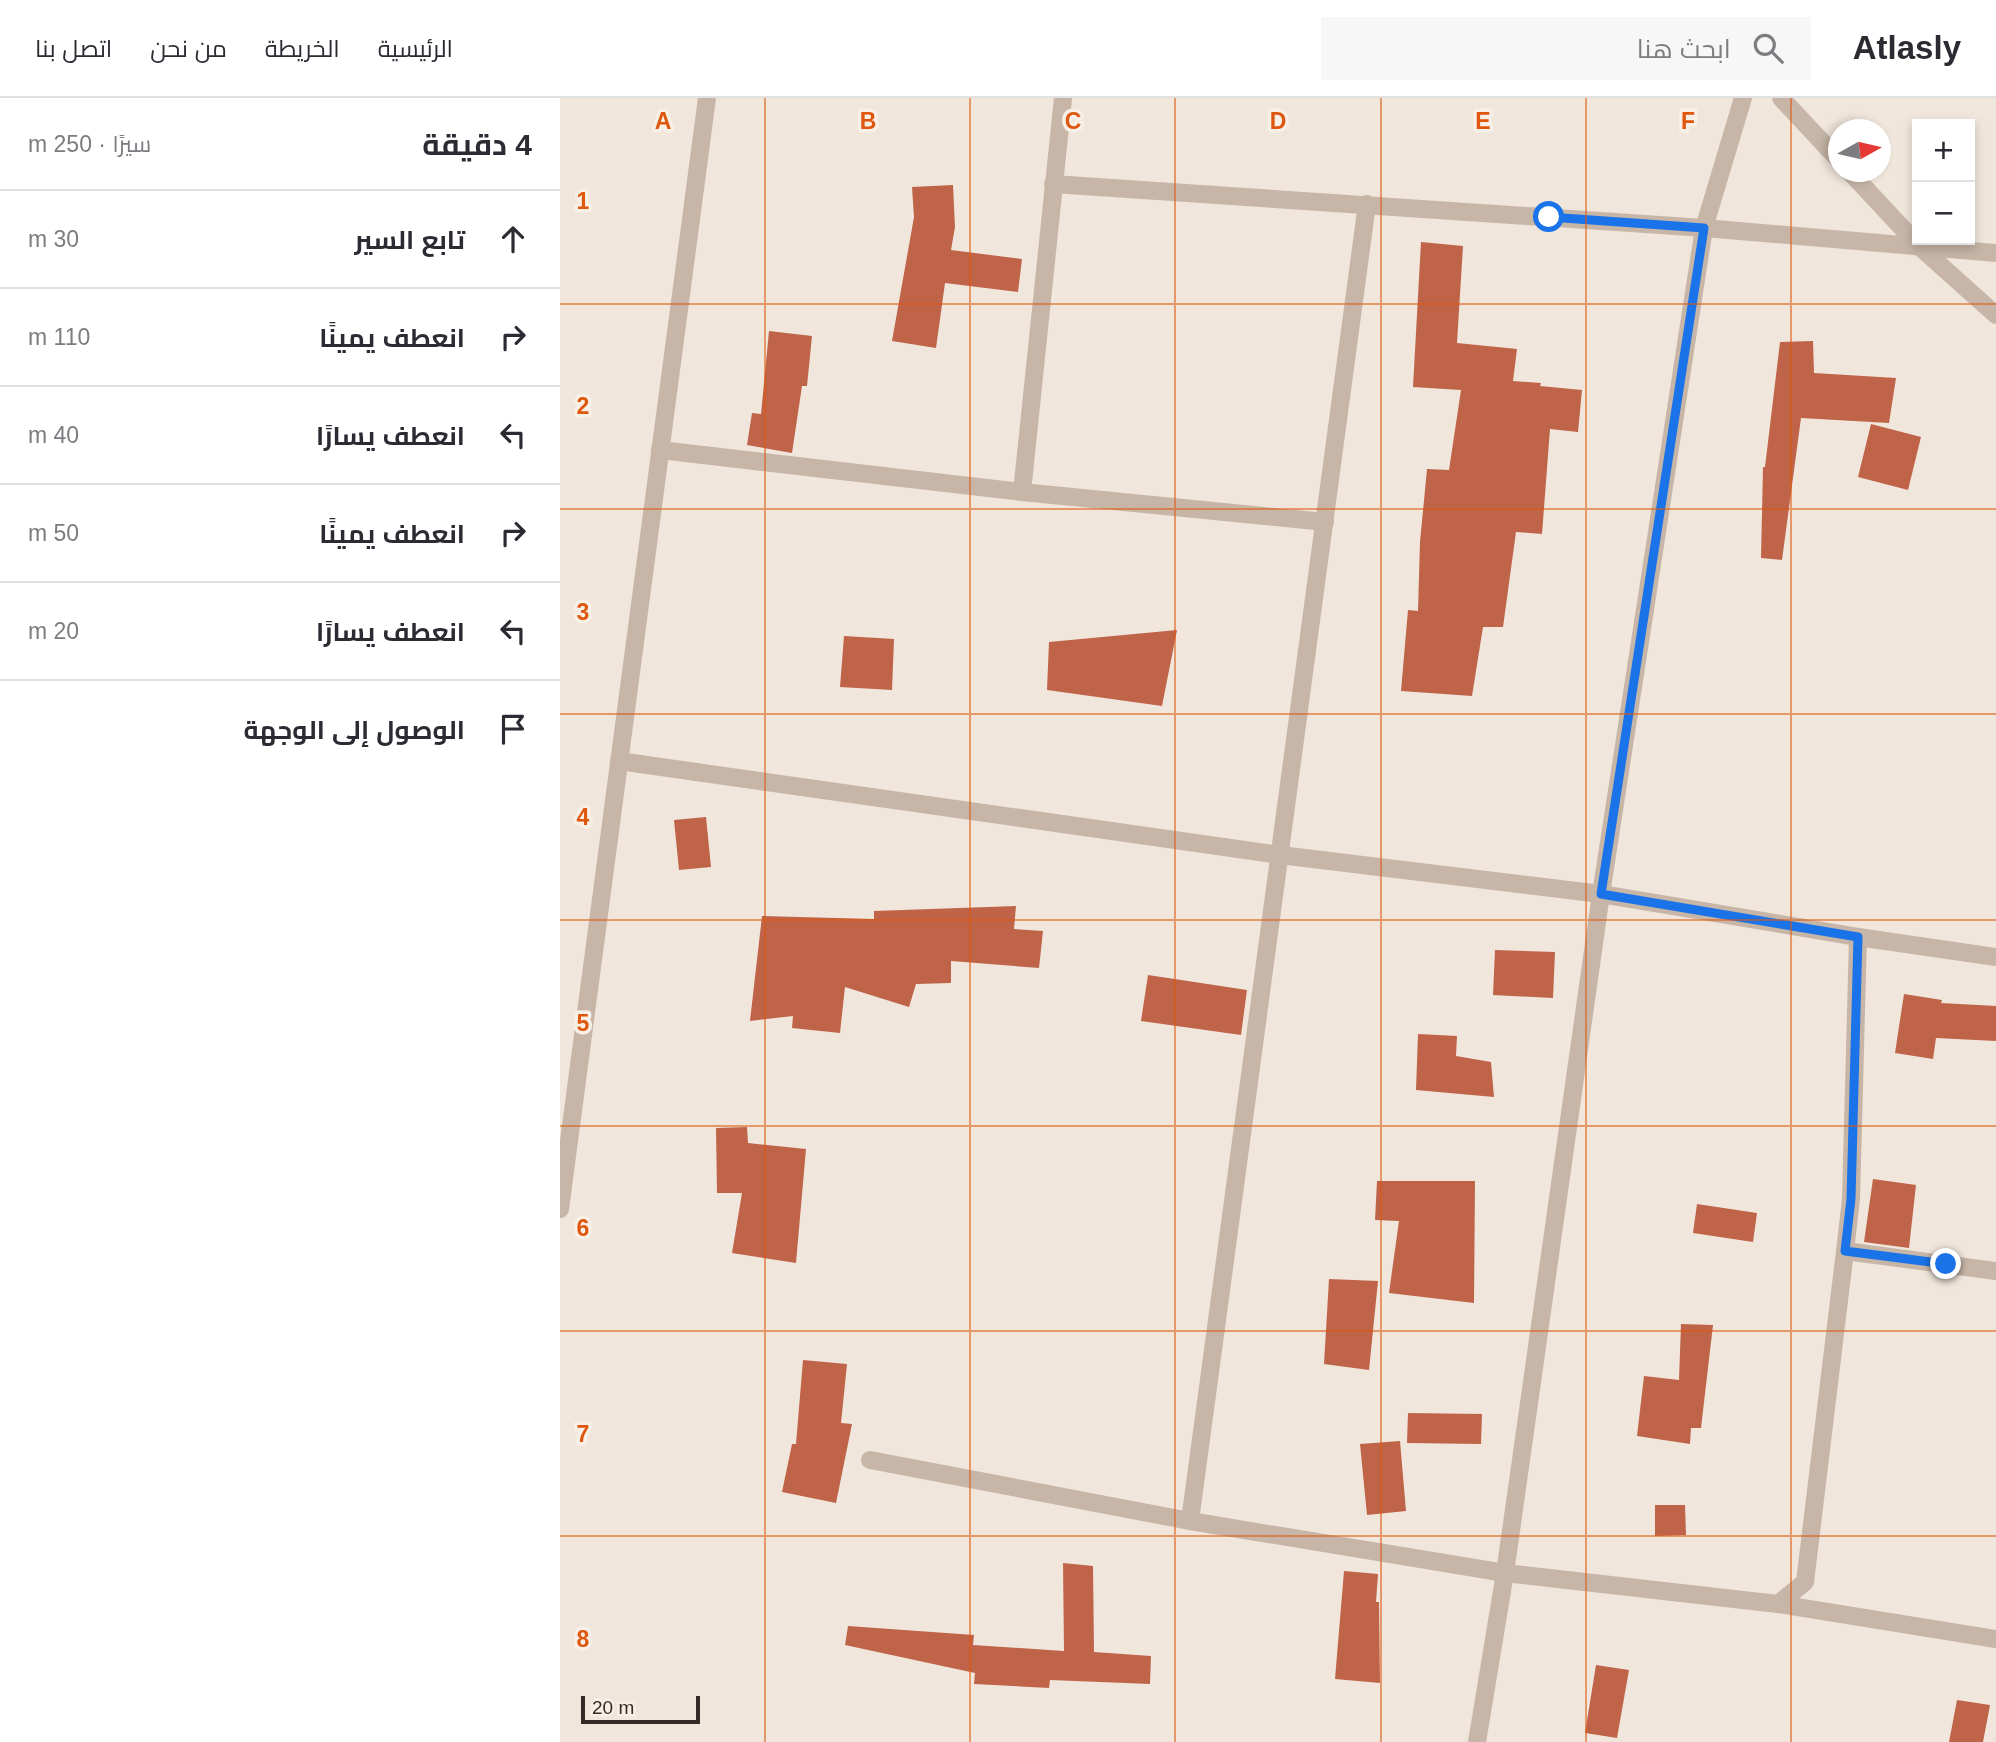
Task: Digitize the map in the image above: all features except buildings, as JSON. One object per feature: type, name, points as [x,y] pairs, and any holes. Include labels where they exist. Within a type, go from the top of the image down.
[{"type":"street","points":[[560,1209],[707,98]]},
{"type":"street","points":[[1022,492],[1062,98]]},
{"type":"street","points":[[1477,1742],[1506,1573],[1601,894],[1704,228],[1743,98]]},
{"type":"street","points":[[1781,98],[1828,148]]},
{"type":"street","points":[[1859,182],[1920,247],[1996,315]]},
{"type":"street","points":[[1053,184],[1704,228],[1996,253]]},
{"type":"street","points":[[1190,1521],[1367,204]]},
{"type":"street","points":[[660,450],[1022,492],[1325,522]]},
{"type":"street","points":[[619,761],[1280,855],[1601,894],[1996,957]]},
{"type":"street","points":[[1778,1604],[1805,1582],[1845,1251],[1851,1199],[1858,937]]},
{"type":"street","points":[[1845,1251],[1996,1270]]},
{"type":"street","points":[[870,1460],[1190,1521],[1506,1573],[1778,1604],[1996,1639]]},
{"type":"route","points":[[1549,217],[1704,228],[1601,894],[1858,937],[1851,1199],[1845,1251],[1946,1264]]}]
